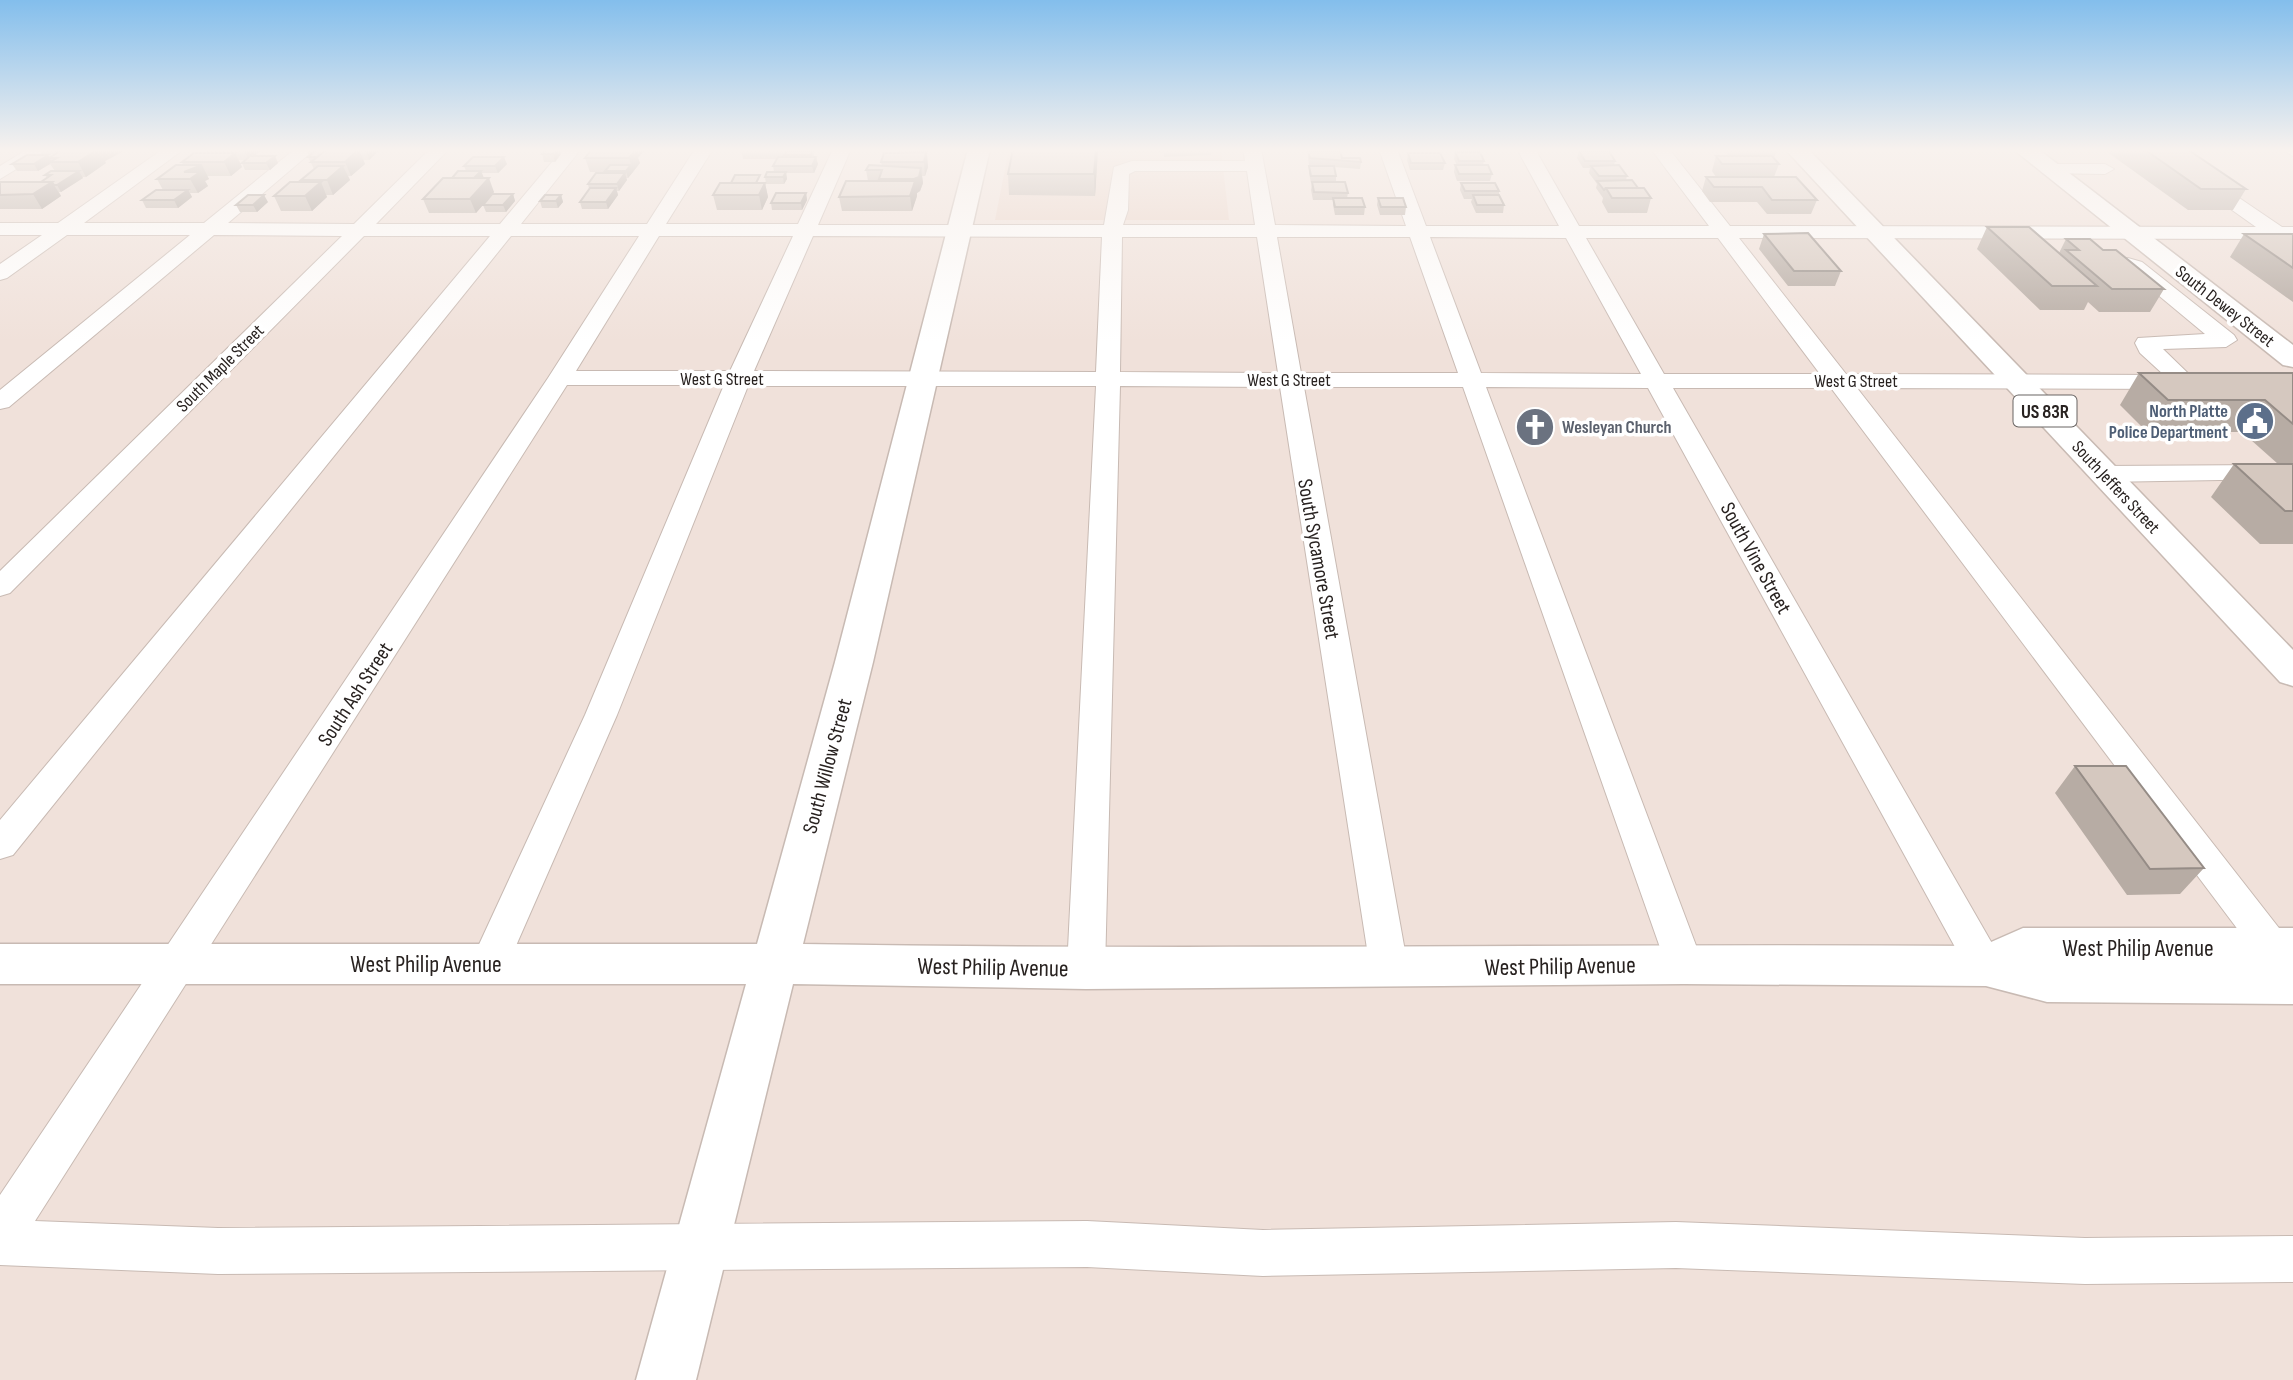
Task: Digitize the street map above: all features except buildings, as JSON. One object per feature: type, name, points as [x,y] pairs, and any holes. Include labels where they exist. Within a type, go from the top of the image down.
[{"type":"main road","name":"South Willow Street","points":[[666,1380],[925,380],[963,213]]},
{"type":"main road","name":"South Jeffers Street","points":[[1857,213],[2293,673]]},
{"type":"main road","name":"South Dewey Street","points":[[2107,213],[2293,359]]},
{"type":"main road","name":"West Philip Avenue","points":[[0,964],[775,964],[1086,969],[1684,964],[1986,966],[2046,982],[2286,960]]},
{"type":"street","points":[[0,274],[84,213]]},
{"type":"street","points":[[0,402],[228,213]]},
{"type":"street","name":"South Maple Street","points":[[0,587],[375,213]]},
{"type":"street","points":[[0,845],[519,213]]},
{"type":"street","name":"South Ash Street","points":[[0,1236],[560,378],[664,213]]},
{"type":"street","points":[[489,964],[601,715],[739,379],[814,213]]},
{"type":"street","points":[[1086,969],[1112,231],[1117,213]]},
{"type":"street","name":"South Sycamore Street","points":[[1262,213],[1389,968]]},
{"type":"street","points":[[1411,213],[1684,964]]},
{"type":"street","name":"South Vine Street","points":[[1562,213],[1986,966]]},
{"type":"street","points":[[1708,213],[2286,960]]},
{"type":"street","points":[[2252,213],[2288,237]]},
{"type":"street","points":[[0,229],[2132,233],[2288,237]]},
{"type":"street","points":[[2016,233],[2035,250],[2047,254]]},
{"type":"street","points":[[2109,260],[2135,266],[2174,266]]},
{"type":"street","points":[[2135,266],[2226,340]]},
{"type":"street","points":[[2185,382],[2148,348],[2146,343],[2270,341]]},
{"type":"street","name":"West G Street","points":[[560,378],[2210,382]]},
{"type":"street","points":[[2104,474],[2275,473]]},
{"type":"street","points":[[0,1242],[218,1251],[1087,1244],[1263,1254],[1676,1245],[2085,1261],[2293,1258]]},
{"type":"shaded area","points":[[996,213],[1228,213],[1229,220],[995,220]]},
{"type":"place","name":"North Platte Police Department","points":[[2255,421]]},
{"type":"place","name":"Wesleyan Church","points":[[1535,427]]}]
